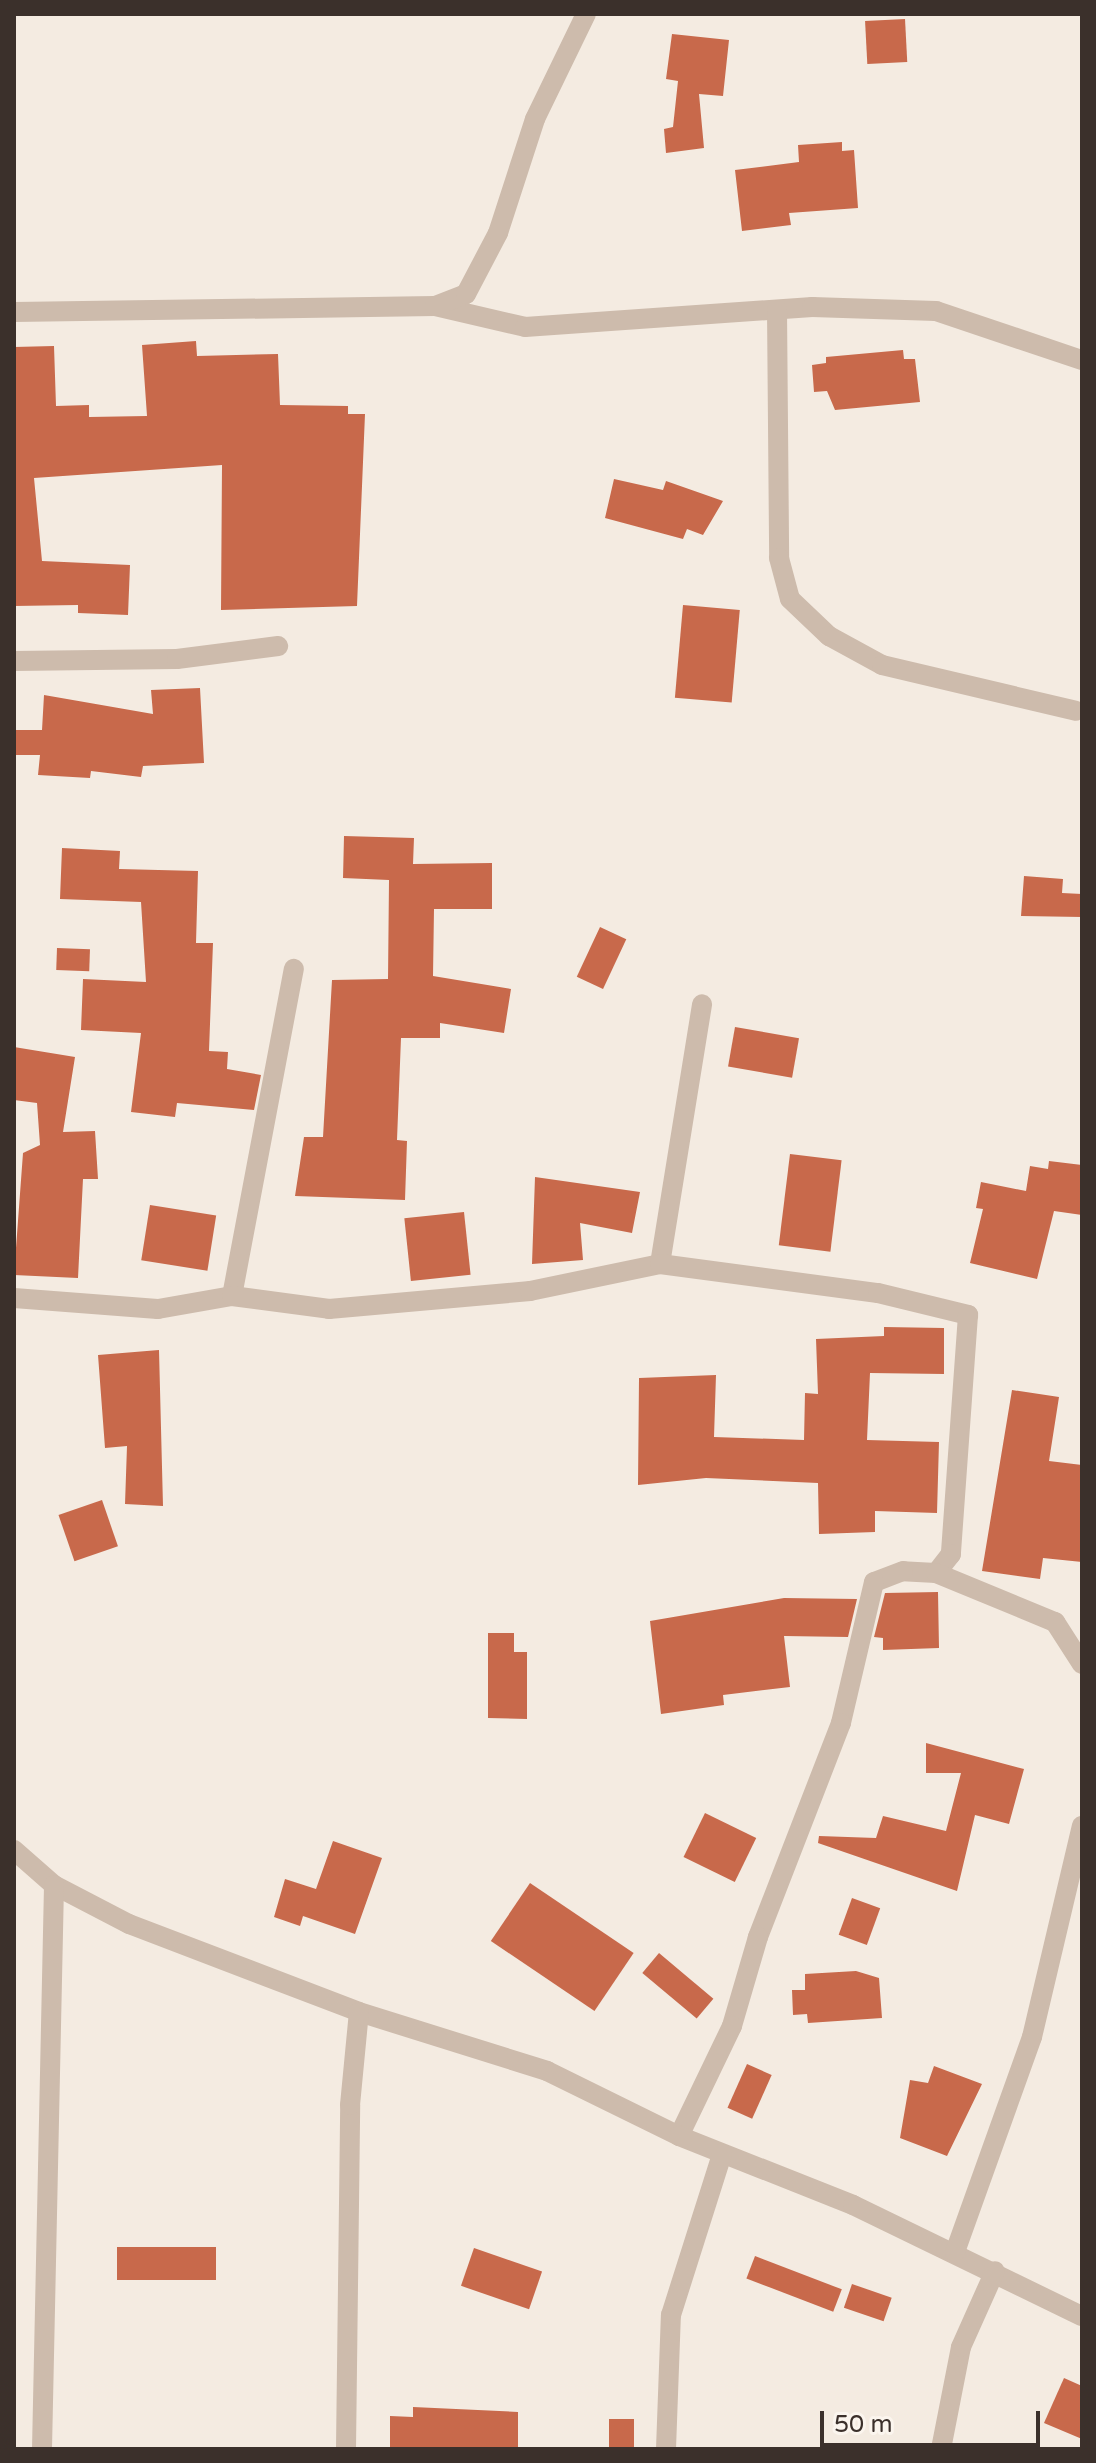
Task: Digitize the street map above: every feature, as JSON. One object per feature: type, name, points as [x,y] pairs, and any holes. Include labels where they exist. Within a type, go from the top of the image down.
[{"type":"street","points":[[435,306],[466,294],[481,272],[535,119],[586,14]]},
{"type":"street","points":[[14,312],[435,306],[525,327],[777,310],[936,311],[1082,360]]},
{"type":"street","points":[[777,310],[779,558],[790,599],[829,636],[882,665],[1076,711]]},
{"type":"street","points":[[14,661],[177,659],[278,646]]},
{"type":"street","points":[[232,1296],[294,969]]},
{"type":"street","points":[[660,1264],[702,1004]]},
{"type":"street","points":[[14,1298],[158,1309],[232,1296],[329,1309],[530,1291],[660,1264],[878,1293],[968,1315],[959,1493],[951,1554],[936,1573]]},
{"type":"street","points":[[679,2136],[732,2026],[758,1937],[841,1723],[874,1582],[903,1571],[936,1573],[1055,1622],[1082,1664]]},
{"type":"street","points":[[955,2252],[1032,2037],[1082,1826]]},
{"type":"street","points":[[14,1850],[54,1885],[129,1924],[359,2012],[547,2071],[679,2136],[955,2252],[1082,2316]]},
{"type":"street","points":[[42,2449],[54,1885]]},
{"type":"street","points":[[346,2449],[350,2105],[359,2012]]},
{"type":"street","points":[[666,2449],[671,2315],[722,2154]]},
{"type":"street","points":[[941,2449],[961,2347],[995,2271]]},
{"type":"building","points":[[905,19],[907,62],[867,64],[865,21]]},
{"type":"building","points":[[672,34],[729,40],[723,96],[699,94],[704,148],[666,153],[664,129],[673,127],[678,81],[666,79]]},
{"type":"building","points":[[842,142],[842,151],[854,150],[858,208],[789,213],[791,225],[742,231],[735,170],[799,162],[798,145]]},
{"type":"building","points":[[196,341],[197,356],[278,354],[280,405],[348,406],[348,414],[365,414],[357,606],[221,610],[222,465],[34,478],[42,561],[130,565],[128,615],[78,613],[78,605],[14,606],[14,347],[54,346],[56,406],[89,405],[89,417],[147,416],[142,345]]},
{"type":"building","points":[[903,350],[904,359],[915,359],[920,402],[835,410],[827,391],[814,392],[812,365],[826,363],[826,357]]},
{"type":"building","points":[[614,479],[663,490],[666,481],[723,501],[703,535],[687,529],[683,539],[605,518]]},
{"type":"building","points":[[683,605],[740,610],[732,703],[675,698]]},
{"type":"building","points":[[200,688],[204,763],[143,766],[141,777],[91,771],[90,778],[38,775],[40,755],[14,755],[14,730],[42,730],[44,695],[153,714],[151,690]]},
{"type":"building","points":[[344,836],[414,838],[413,864],[492,863],[492,909],[434,909],[433,976],[511,989],[504,1033],[440,1023],[440,1038],[401,1038],[397,1140],[407,1141],[405,1200],[295,1196],[304,1137],[323,1137],[332,980],[388,979],[389,880],[343,878]]},
{"type":"building","points":[[62,848],[120,851],[119,869],[198,871],[196,943],[213,943],[209,1051],[228,1052],[227,1069],[261,1075],[254,1110],[177,1103],[175,1117],[131,1112],[141,1033],[81,1030],[83,979],[146,982],[141,902],[60,899]]},
{"type":"building","points":[[1024,876],[1063,879],[1062,893],[1082,894],[1082,917],[1021,916]]},
{"type":"building","points":[[600,927],[626,939],[603,989],[577,977]]},
{"type":"building","points":[[57,948],[90,949],[89,971],[56,970]]},
{"type":"building","points":[[735,1027],[799,1038],[792,1078],[728,1066]]},
{"type":"building","points":[[14,1047],[75,1057],[63,1132],[95,1131],[98,1179],[83,1179],[78,1278],[14,1275],[23,1153],[40,1145],[37,1103],[14,1100]]},
{"type":"building","points":[[790,1154],[842,1160],[830,1252],[779,1245]]},
{"type":"building","points":[[1049,1161],[1082,1165],[1082,1215],[1054,1211],[1037,1279],[970,1263],[983,1209],[976,1208],[981,1182],[1026,1191],[1030,1166],[1048,1169]]},
{"type":"building","points":[[535,1177],[640,1192],[632,1233],[580,1223],[583,1260],[532,1264]]},
{"type":"building","points":[[150,1205],[216,1215],[207,1271],[141,1260]]},
{"type":"building","points":[[464,1212],[471,1275],[411,1281],[404,1218]]},
{"type":"building","points":[[884,1327],[944,1328],[944,1374],[870,1373],[867,1440],[939,1442],[937,1513],[875,1511],[875,1532],[819,1534],[818,1483],[706,1478],[638,1485],[639,1378],[716,1375],[714,1437],[804,1440],[805,1393],[818,1394],[816,1339],[884,1336]]},
{"type":"building","points":[[159,1350],[163,1506],[125,1504],[127,1446],[105,1448],[98,1355]]},
{"type":"building","points":[[1012,1390],[1059,1397],[1049,1461],[1082,1465],[1082,1562],[1043,1558],[1040,1579],[982,1571]]},
{"type":"building","points":[[102,1500],[118,1546],[74,1561],[59,1515]]},
{"type":"building","points":[[938,1592],[939,1648],[883,1650],[883,1638],[874,1637],[885,1593]]},
{"type":"building","points":[[784,1598],[857,1599],[848,1637],[784,1636],[790,1687],[723,1695],[724,1705],[661,1714],[650,1621]]},
{"type":"building","points":[[488,1633],[514,1633],[514,1652],[527,1652],[527,1719],[488,1718]]},
{"type":"building","points":[[926,1743],[1024,1769],[1009,1824],[975,1815],[957,1891],[818,1843],[819,1836],[876,1838],[883,1816],[946,1831],[961,1773],[926,1773]]},
{"type":"building","points":[[705,1813],[756,1838],[735,1882],[684,1857]]},
{"type":"building","points":[[333,1841],[382,1858],[355,1934],[303,1916],[300,1926],[274,1917],[285,1879],[316,1889]]},
{"type":"building","points":[[530,1883],[634,1953],[594,2011],[491,1941]]},
{"type":"building","points":[[852,1898],[880,1908],[867,1945],[839,1935]]},
{"type":"building","points":[[659,1953],[713,1999],[697,2019],[642,1973]]},
{"type":"building","points":[[856,1971],[879,1978],[882,2018],[808,2023],[807,2014],[793,2015],[792,1990],[805,1990],[805,1974]]},
{"type":"building","points":[[747,2064],[772,2075],[752,2119],[727,2108]]},
{"type":"building","points":[[934,2066],[982,2084],[947,2156],[900,2138],[910,2080],[928,2083]]},
{"type":"building","points":[[117,2247],[216,2247],[216,2280],[117,2280]]},
{"type":"building","points":[[474,2248],[542,2271],[529,2309],[461,2286]]},
{"type":"building","points":[[755,2256],[842,2289],[833,2312],[746,2278]]},
{"type":"building","points":[[852,2284],[892,2298],[884,2321],[844,2308]]},
{"type":"building","points":[[1064,2378],[1082,2386],[1082,2439],[1044,2423]]},
{"type":"building","points":[[413,2407],[518,2412],[518,2449],[390,2449],[390,2416],[413,2417]]},
{"type":"building","points":[[609,2419],[634,2419],[634,2449],[609,2449]]}]
